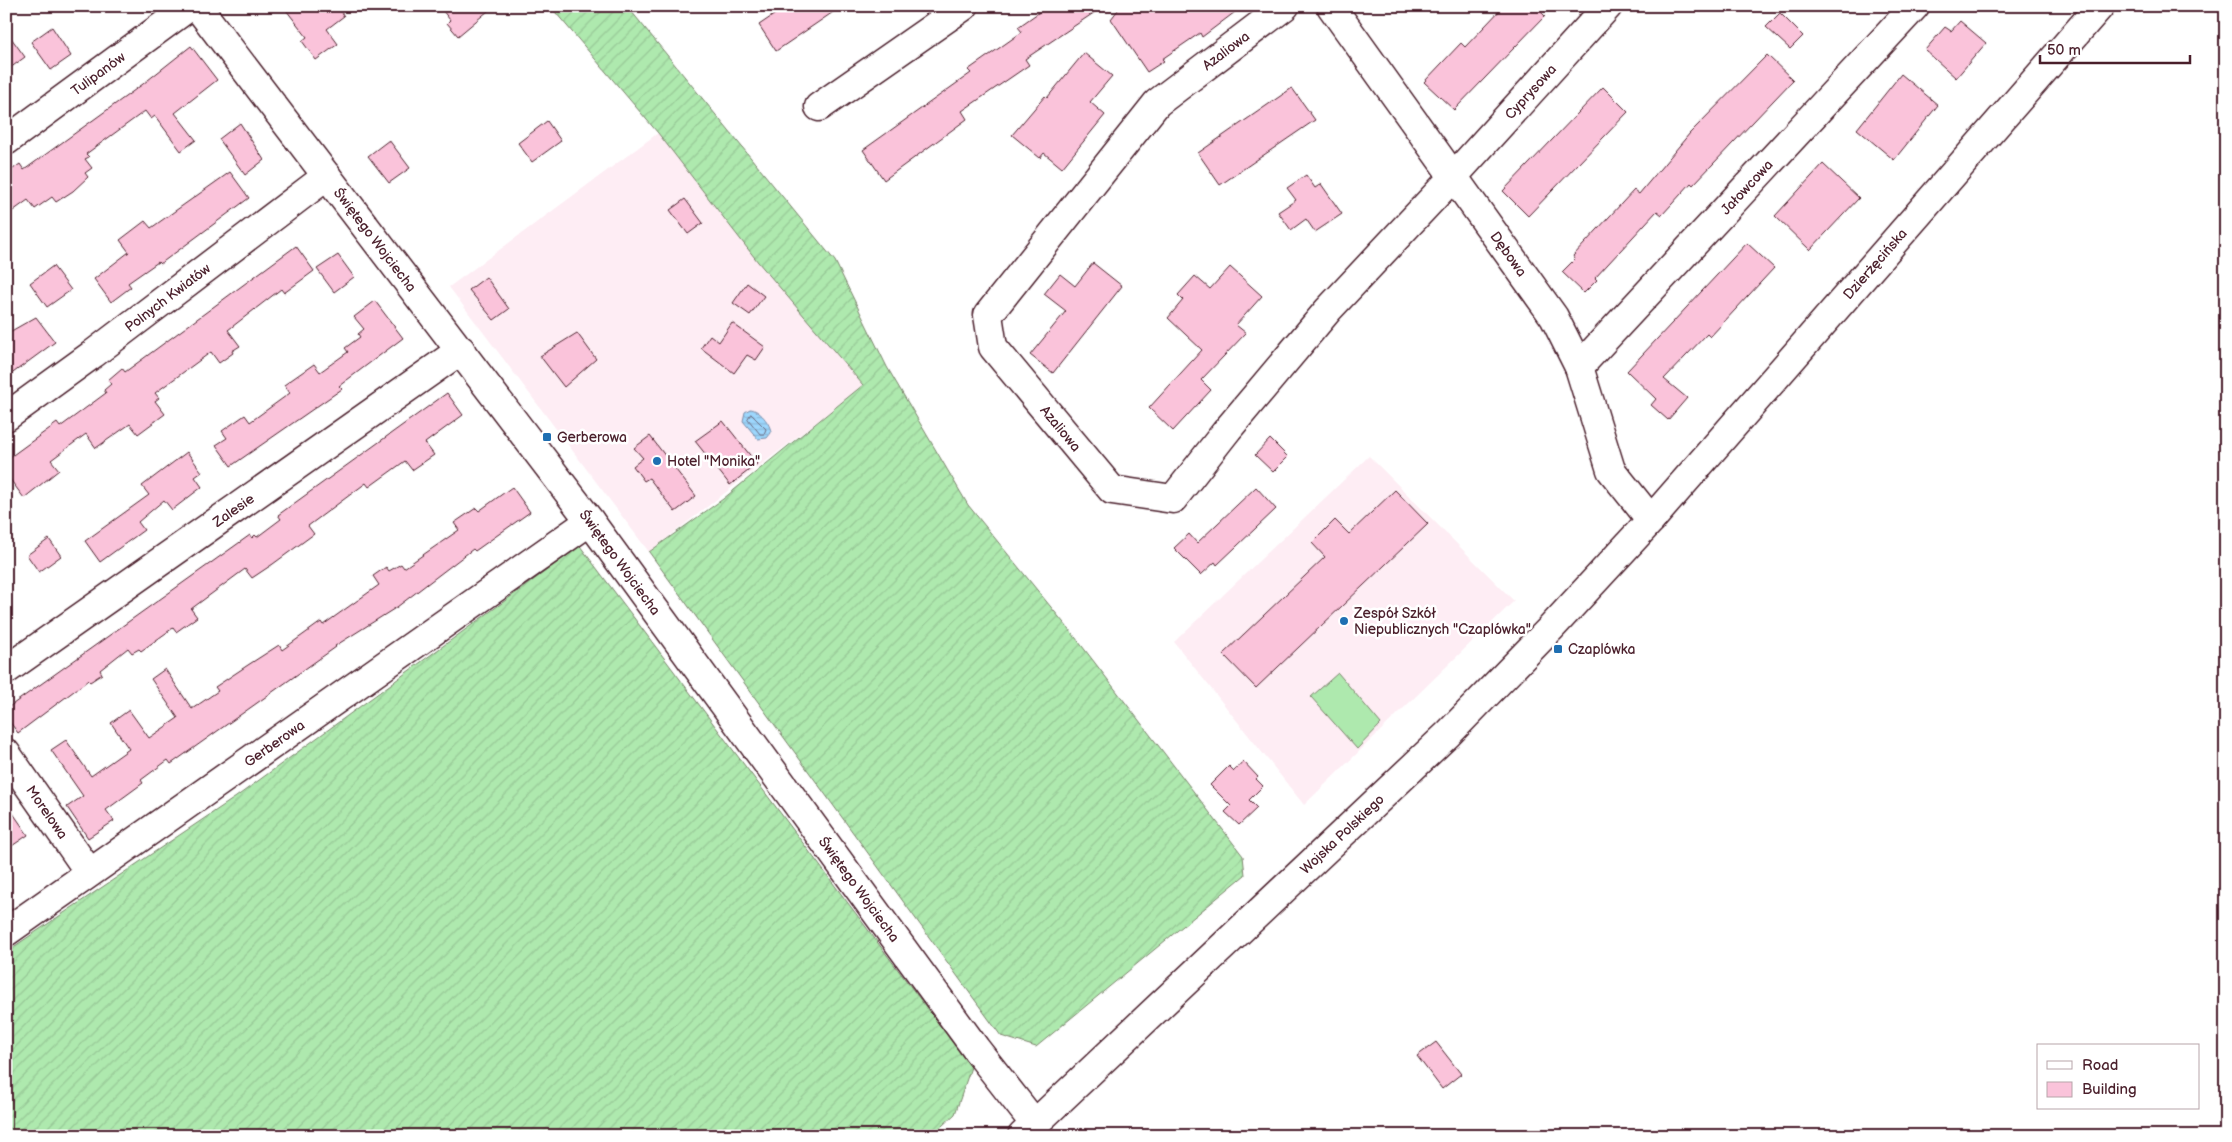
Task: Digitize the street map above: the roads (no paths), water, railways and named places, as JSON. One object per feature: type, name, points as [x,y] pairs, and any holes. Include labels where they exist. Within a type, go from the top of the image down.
[{"type":"street","name":"Tulipanów","points":[[6,141],[190,6]]},
{"type":"street","name":"Świętego Wojciecha","points":[[197,6],[590,521],[976,1049],[1028,1129]]},
{"type":"street","points":[[819,107],[964,6]]},
{"type":"street","name":"Azaliowa","points":[[1285,6],[1157,103],[988,315],[993,347],[1112,490],[1173,499],[1228,429],[1328,310],[1453,177]]},
{"type":"street","name":"Dębowa","points":[[1331,6],[1554,317],[1579,367],[1611,470],[1651,520]]},
{"type":"street","name":"Cyprysowa","points":[[1453,177],[1608,6]]},
{"type":"street","name":"Jałowcowa","points":[[1579,367],[1915,6]]},
{"type":"street","name":"Dzierżęcińska","points":[[1651,520],[2100,6]]},
{"type":"street","name":"Polnych Kwiatów","points":[[6,417],[93,354],[327,176]]},
{"type":"street","name":"Zalesie","points":[[6,670],[461,350]]},
{"type":"street","name":"Wojska Polskiego","points":[[1028,1129],[1448,734],[1551,628],[1651,520]]},
{"type":"street","name":"Gerberowa","points":[[6,932],[590,521]]},
{"type":"street","name":"Morelowa","points":[[6,753],[89,872]]},
{"type":"water","points":[[750,409],[757,411],[767,421],[771,433],[767,438],[758,439],[743,421],[745,412]]},
{"type":"place","name":"Gerberowa","points":[[547,437]]},
{"type":"place","name":"Hotel \"Monika\"","points":[[657,461]]},
{"type":"place","name":"Zespół Szkół Niepublicznych \"Czaplówka\"","points":[[1344,621]]},
{"type":"place","name":"Czaplówka","points":[[1558,649]]}]
